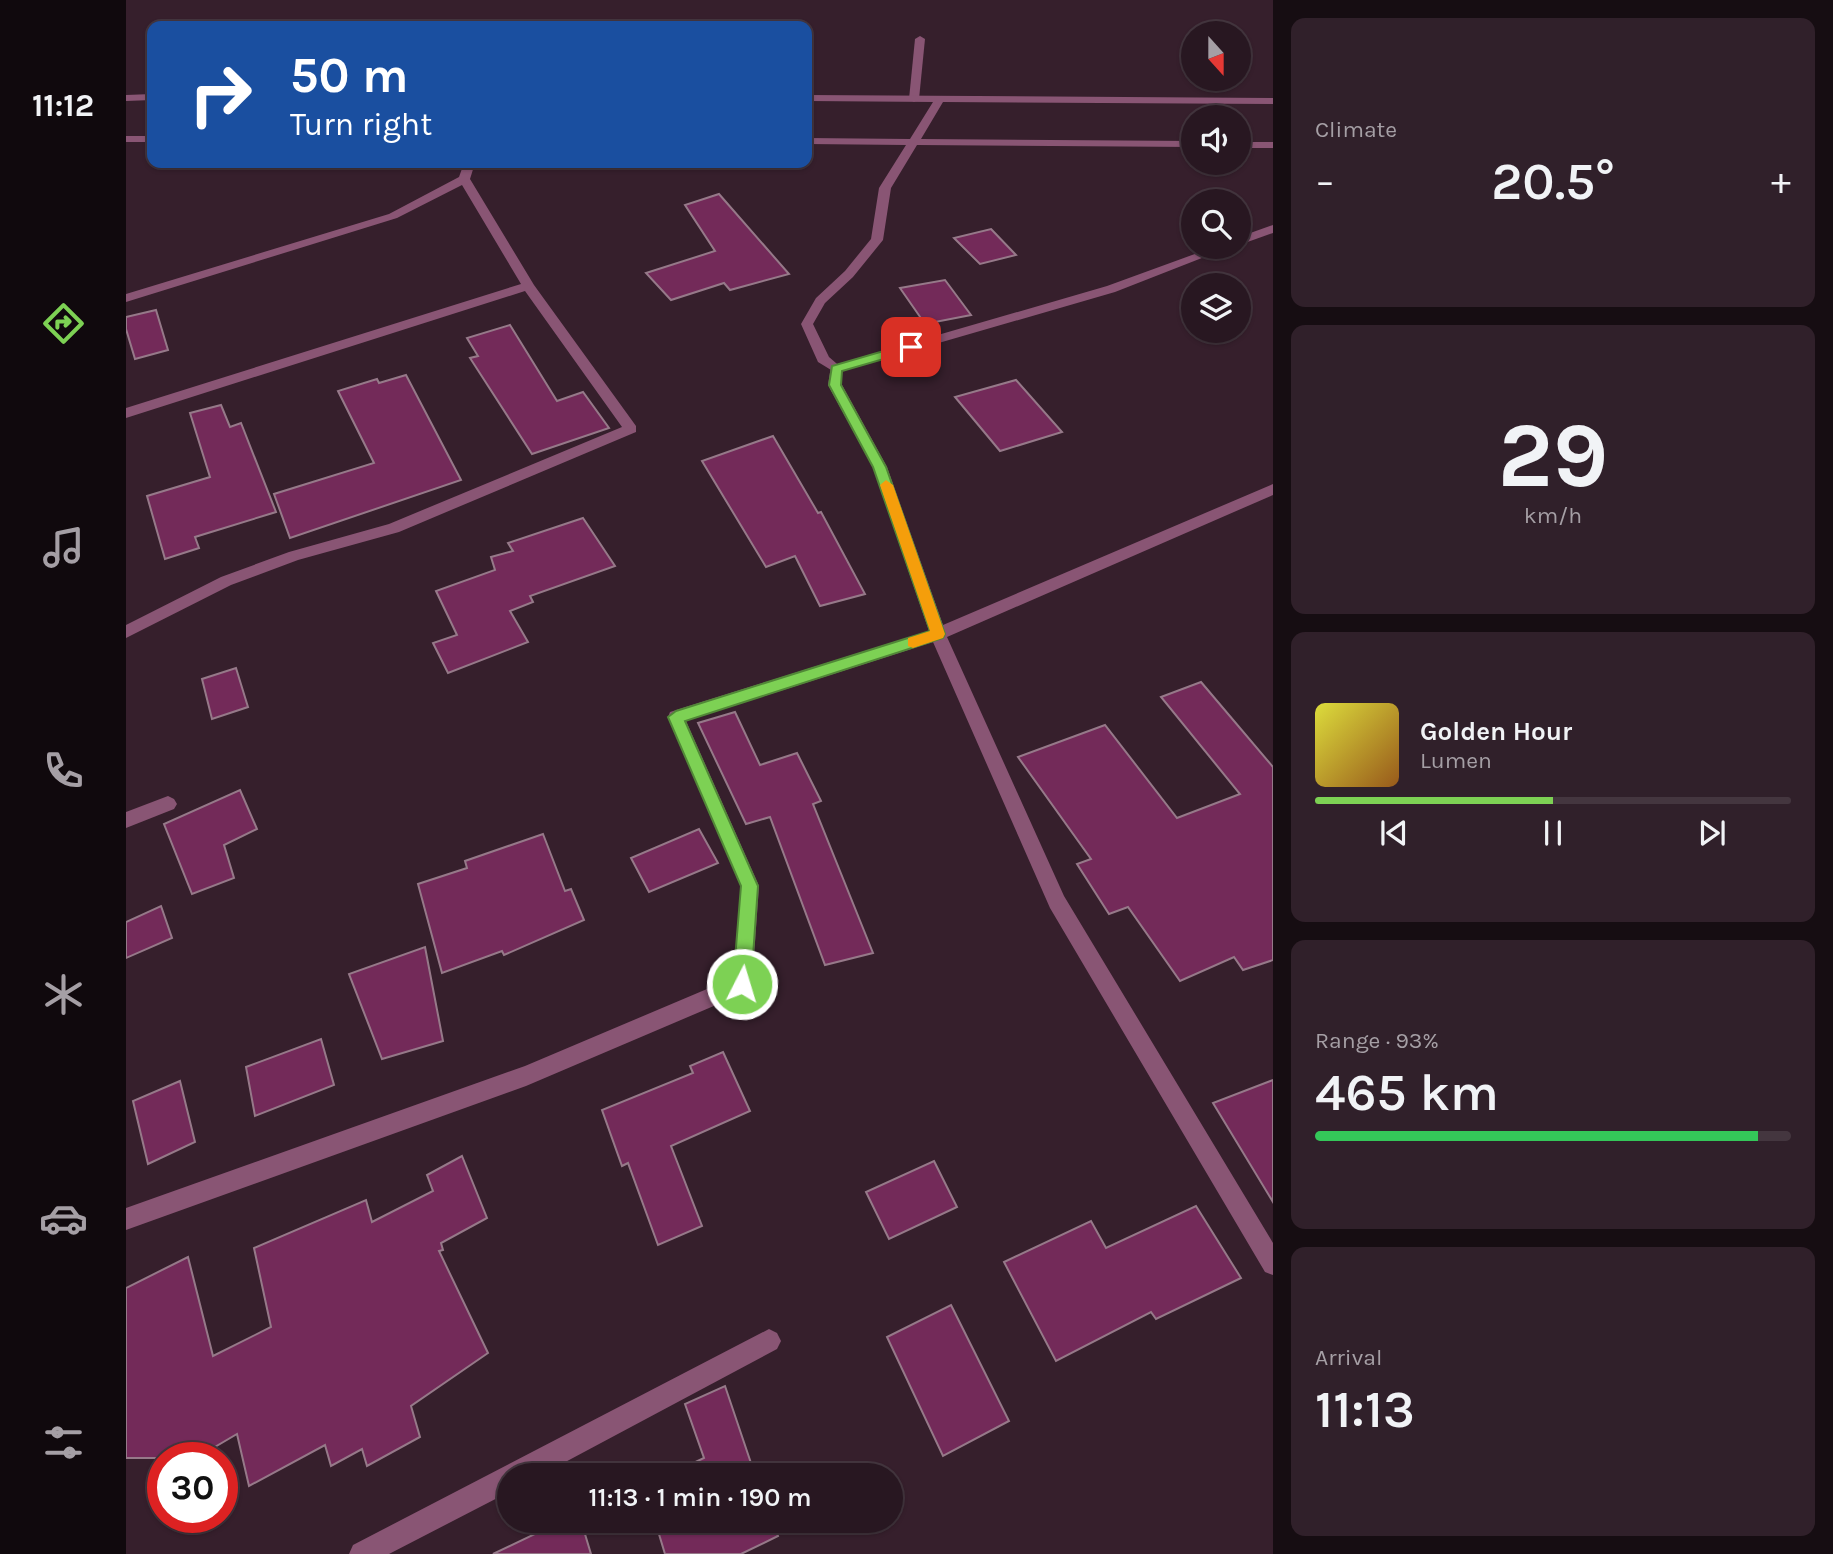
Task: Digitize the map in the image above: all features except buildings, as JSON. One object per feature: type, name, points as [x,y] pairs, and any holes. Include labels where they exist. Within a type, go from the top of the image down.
[{"type":"street","points":[[914,99],[920,39]]},
{"type":"street","points":[[126,97],[147,97]]},
{"type":"street","points":[[812,98],[1273,100]]},
{"type":"street","points":[[836,369],[823,359],[807,324],[820,301],[849,274],[877,240],[885,188],[940,99]]},
{"type":"street","points":[[126,139],[147,139]]},
{"type":"street","points":[[812,141],[1181,144]]},
{"type":"street","points":[[1251,145],[1273,145]]},
{"type":"street","points":[[126,298],[393,216],[464,179],[467,168]]},
{"type":"street","points":[[126,632],[226,581],[293,556],[394,528],[631,429],[528,286],[464,179]]},
{"type":"street","points":[[1251,237],[1273,229]]},
{"type":"street","points":[[836,369],[1111,289],[1192,259]]},
{"type":"street","points":[[126,413],[528,286]]},
{"type":"street","points":[[836,369],[835,385],[880,467],[938,634],[1058,902],[1273,1264]]},
{"type":"street","points":[[126,1219],[526,1076],[742,984],[750,886],[676,717],[938,634],[1273,489]]},
{"type":"street","points":[[126,820],[168,804]]},
{"type":"street","points":[[539,1463],[769,1341]]},
{"type":"street","points":[[362,1554],[497,1485]]},
{"type":"slow traffic","points":[[886,485],[938,634],[913,642]]},
{"type":"route","points":[[742,984],[750,886],[676,717],[938,634],[880,467],[835,385],[836,369],[911,347]]}]
